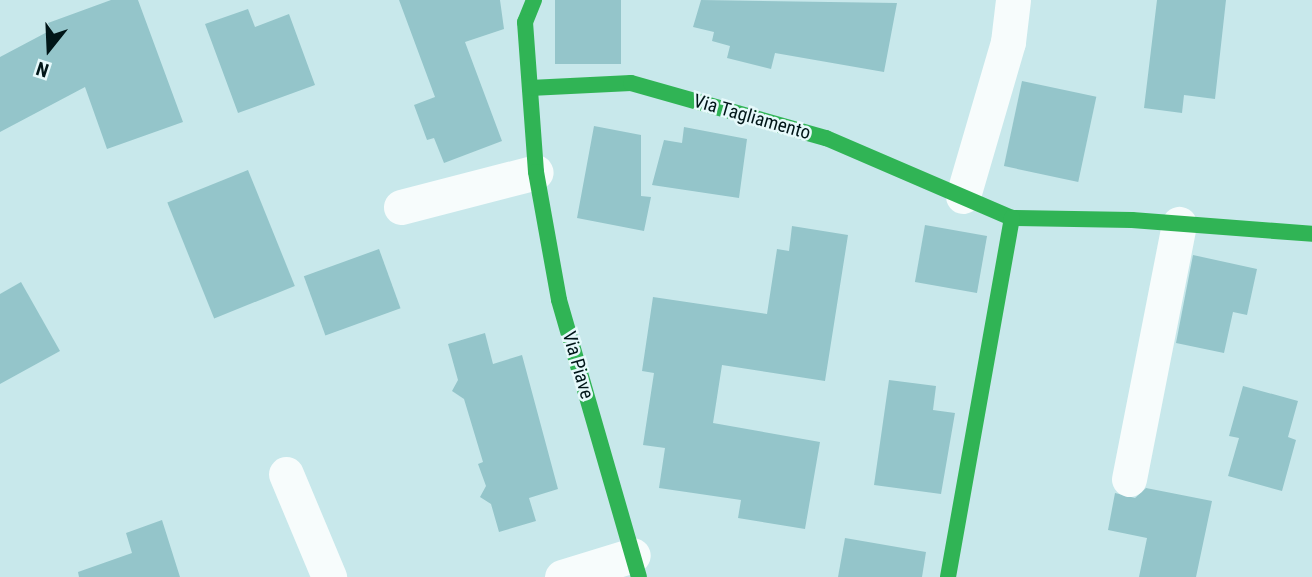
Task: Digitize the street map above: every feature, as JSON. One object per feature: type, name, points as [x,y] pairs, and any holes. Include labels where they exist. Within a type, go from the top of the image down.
[{"type":"street","name":"Via Piave","points":[[534,0],[525,22],[536,172],[559,300],[636,566],[562,577]]},
{"type":"street","points":[[963,196],[1008,42],[1013,0]]},
{"type":"street","name":"Via Tagliamento","points":[[530,88],[631,83],[826,138],[1012,218],[1179,224],[1312,234]]},
{"type":"street","points":[[401,206],[536,172]]},
{"type":"street","points":[[948,577],[1012,218]]},
{"type":"street","points":[[1129,479],[1179,224]]},
{"type":"street","points":[[286,474],[329,577]]},
{"type":"building","points":[[111,0],[138,0],[183,122],[107,149],[85,87],[0,132],[0,57],[51,30],[48,23]]},
{"type":"building","points":[[399,0],[500,0],[504,29],[465,42],[502,141],[444,163],[434,138],[427,140],[414,105],[435,97]]},
{"type":"building","points":[[555,0],[621,0],[621,64],[555,64]]},
{"type":"building","points":[[701,0],[897,3],[884,72],[775,53],[771,69],[727,58],[730,46],[712,41],[714,32],[693,27]]},
{"type":"building","points":[[1157,0],[1226,0],[1215,99],[1184,95],[1182,113],[1144,108]]},
{"type":"building","points":[[248,9],[255,27],[289,14],[315,85],[238,113],[205,24]]},
{"type":"building","points":[[1022,81],[1096,97],[1078,182],[1004,166]]},
{"type":"building","points":[[594,126],[641,135],[641,196],[651,197],[644,231],[577,218]]},
{"type":"building","points":[[684,127],[747,139],[739,198],[652,185],[664,140],[682,143]]},
{"type":"building","points":[[248,170],[295,286],[214,318],[167,203]]},
{"type":"building","points":[[925,225],[987,236],[977,293],[915,282]]},
{"type":"building","points":[[792,226],[848,235],[825,381],[722,365],[713,423],[820,442],[805,529],[738,518],[741,500],[659,488],[665,448],[643,445],[654,373],[642,371],[653,297],[767,314],[777,249],[789,251]]},
{"type":"building","points":[[379,249],[401,308],[325,336],[304,276]]},
{"type":"building","points":[[1193,255],[1257,269],[1247,315],[1233,312],[1224,353],[1176,343]]},
{"type":"building","points":[[21,282],[60,351],[0,384],[0,294]]},
{"type":"building","points":[[485,333],[493,364],[522,355],[558,489],[529,498],[536,521],[499,532],[491,504],[480,497],[486,486],[478,464],[483,462],[464,399],[452,391],[458,380],[448,344]]},
{"type":"building","points":[[889,380],[936,386],[933,410],[955,413],[941,494],[874,485]]},
{"type":"building","points":[[1243,386],[1298,401],[1288,437],[1296,440],[1282,491],[1228,476],[1239,438],[1229,436]]},
{"type":"building","points":[[1146,488],[1212,501],[1196,577],[1139,577],[1147,538],[1108,530],[1115,493],[1135,498]]},
{"type":"building","points":[[162,520],[180,577],[79,577],[78,572],[132,553],[126,533]]},
{"type":"building","points":[[845,538],[926,552],[922,577],[838,577]]},
{"type":"traffic: fast","points":[[534,0],[525,22],[536,172],[559,300],[639,577]]},
{"type":"traffic: fast","points":[[530,88],[631,83],[826,138],[1012,218],[1132,220],[1312,234]]},
{"type":"traffic: fast","points":[[948,577],[1012,218]]}]
